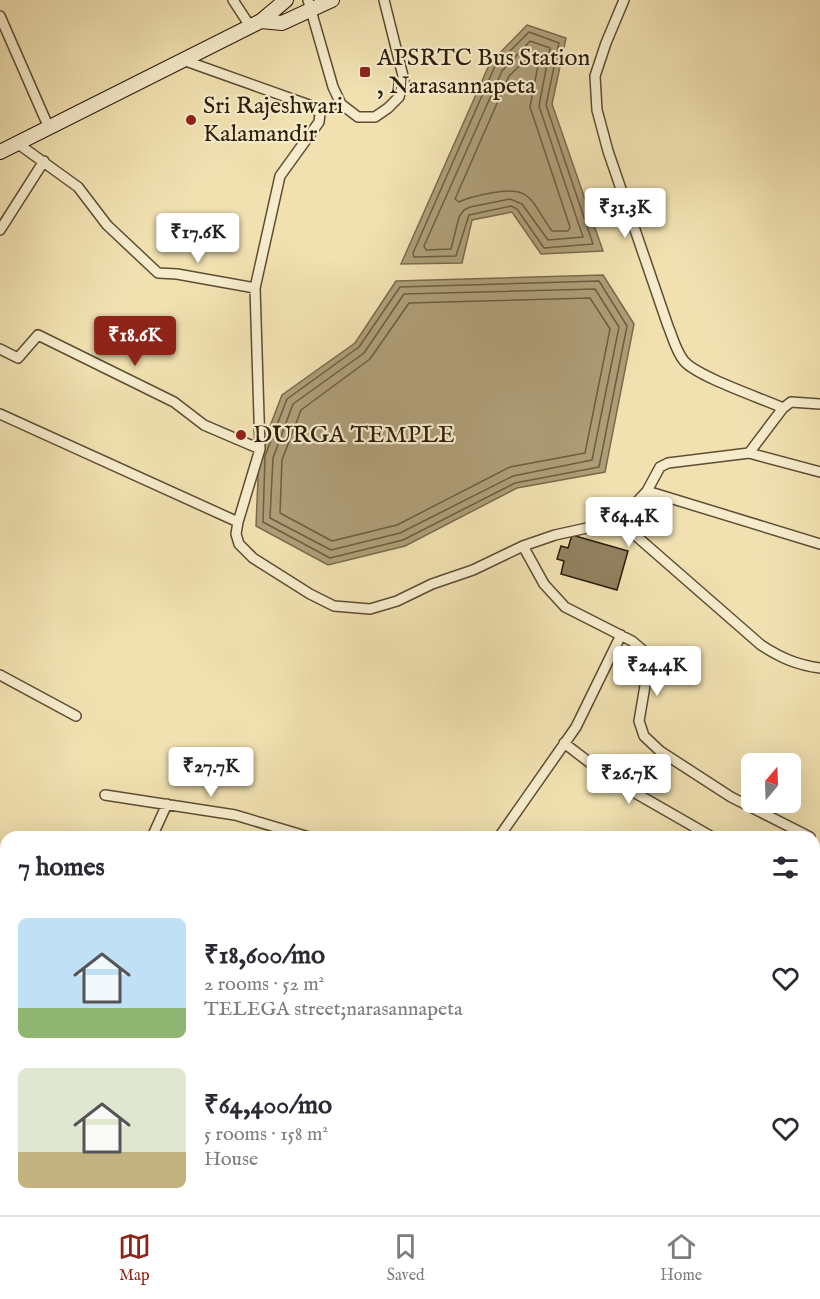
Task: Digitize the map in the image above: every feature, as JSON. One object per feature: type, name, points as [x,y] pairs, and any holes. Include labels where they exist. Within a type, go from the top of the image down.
[{"type":"main road","points":[[0,152],[255,23],[286,0]]},
{"type":"main road","points":[[255,23],[282,23],[310,5],[332,0]]},
{"type":"street","points":[[233,0],[255,23]]},
{"type":"street","points":[[310,5],[333,87],[341,104],[358,117],[375,117],[399,97],[404,80],[384,0]]},
{"type":"street","points":[[624,0],[595,76],[597,110],[608,151],[668,326],[679,354],[693,368],[783,408]]},
{"type":"street","points":[[0,16],[48,128]]},
{"type":"street","points":[[183,60],[309,105],[320,113],[319,122],[280,176],[255,288],[260,449],[236,534],[239,544],[254,558],[310,594],[334,606],[370,609],[472,570],[523,546],[555,535],[619,521],[647,491],[660,467],[668,463],[749,453],[820,472]]},
{"type":"street","points":[[17,143],[78,187],[107,225],[159,273],[255,288]]},
{"type":"street","points":[[0,230],[44,161]]},
{"type":"street","points":[[0,349],[18,358],[38,335],[174,402],[204,425],[260,449]]},
{"type":"street","points":[[749,453],[783,408],[791,402],[820,404]]},
{"type":"street","points":[[0,414],[238,522]]},
{"type":"street","points":[[647,491],[820,544]]},
{"type":"street","points":[[619,521],[761,645],[783,659],[803,666],[820,668]]},
{"type":"street","points":[[523,546],[544,584],[565,607],[632,640],[645,652],[648,668],[639,721],[644,736],[660,751],[731,797],[798,831]]},
{"type":"street","points":[[504,831],[576,727],[621,635]]},
{"type":"street","points":[[0,675],[76,716]]},
{"type":"street","points":[[564,743],[611,779],[702,831]]},
{"type":"street","points":[[105,795],[235,815],[289,831]]},
{"type":"street","points":[[155,831],[167,804]]},
{"type":"lane","points":[[320,113],[341,104]]},
{"type":"water","points":[[527,25],[566,38],[552,104],[603,251],[541,254],[512,212],[472,220],[462,263],[401,264],[490,63]]},
{"type":"water","points":[[603,275],[634,324],[605,472],[517,488],[405,546],[328,565],[256,526],[259,455],[282,395],[355,343],[396,281]]},
{"type":"building","points":[[572,535],[628,551],[617,590],[561,574],[564,561],[557,559],[561,546],[568,548]]},
{"type":"place","name":"APSRTC Bus Station , Narasannapeta","points":[[365,72]]},
{"type":"place","name":"Sri Rajeshwari Kalamandir","points":[[191,120]]},
{"type":"place","name":"DURGA TEMPLE","points":[[241,435]]}]
